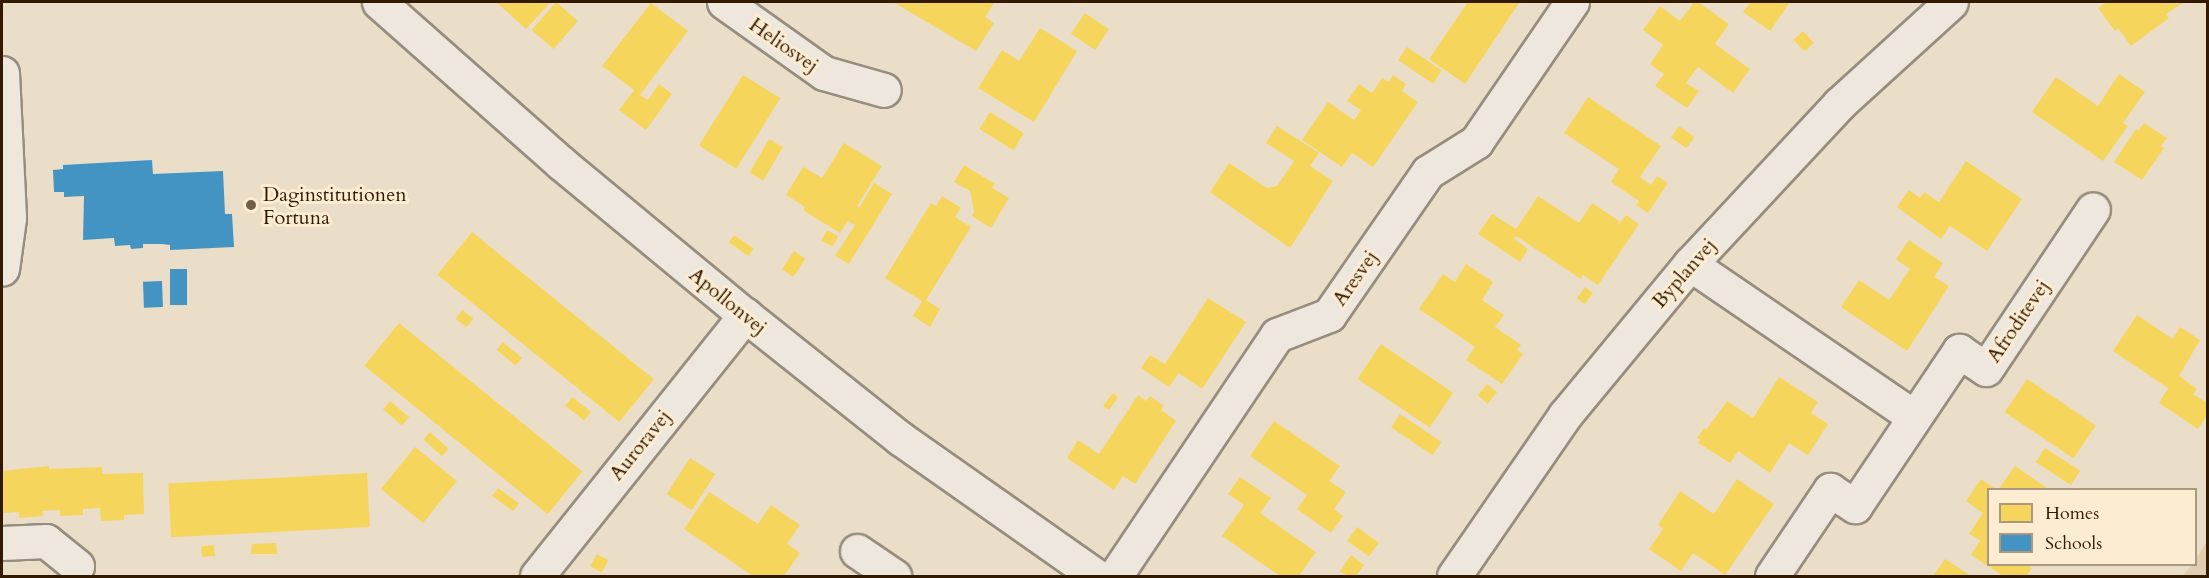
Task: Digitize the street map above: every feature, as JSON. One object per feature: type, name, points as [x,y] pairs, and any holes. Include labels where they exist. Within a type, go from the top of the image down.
[{"type":"street","name":"Heliosvej","points":[[724,2],[824,73],[884,90]]},
{"type":"street","name":"Aresvej","points":[[1115,576],[1277,335],[1329,315],[1428,172],[1476,142],[1572,2]]},
{"type":"street","name":"Byplanvej","points":[[1454,576],[1566,415],[1690,264],[1839,104],[1951,2]]},
{"type":"street","name":"Apollonvej","points":[[383,3],[561,163],[746,315],[901,439],[1096,576]]},
{"type":"street","points":[[2,73],[9,218],[2,269]]},
{"type":"street","name":"Afroditevej","points":[[1772,576],[1830,490],[1855,506],[1959,351],[1986,369],[2093,210]]},
{"type":"street","points":[[1690,264],[1914,417]]},
{"type":"street","name":"Auroravej","points":[[537,576],[746,315]]},
{"type":"street","points":[[2,543],[46,541],[77,566]]},
{"type":"street","points":[[858,551],[894,576]]},
{"type":"shaded area","points":[[2207,541],[2207,576],[2183,576],[2190,566],[2197,566],[2197,557]]},
{"type":"building: Homes","points":[[496,2],[551,2],[526,29]]},
{"type":"building: Homes","points":[[556,2],[578,21],[554,49],[532,30]]},
{"type":"building: Homes","points":[[893,2],[995,2],[985,17],[994,23],[976,51]]},
{"type":"building: Homes","points":[[1468,2],[1519,3],[1465,84],[1429,59]]},
{"type":"building: Homes","points":[[1694,2],[1698,2],[1729,24],[1715,44],[1750,69],[1733,93],[1698,67],[1686,83],[1699,91],[1687,108],[1655,86],[1664,74],[1650,64],[1663,45],[1643,30],[1660,6],[1680,21]]},
{"type":"building: Homes","points":[[1751,2],[1790,2],[1770,31],[1743,12]]},
{"type":"building: Homes","points":[[2107,2],[2184,2],[2166,14],[2169,18],[2131,46],[2118,28],[2115,31],[2098,8]]},
{"type":"building: Homes","points":[[651,3],[688,31],[640,95],[648,100],[659,84],[672,94],[646,130],[619,110],[634,90],[602,66]]},
{"type":"building: Homes","points":[[1085,13],[1109,29],[1095,50],[1071,34]]},
{"type":"building: Homes","points":[[1040,28],[1077,51],[1034,122],[978,88],[1002,50],[1019,61]]},
{"type":"building: Homes","points":[[1803,31],[1814,43],[1804,52],[1793,40]]},
{"type":"building: Homes","points":[[1407,47],[1442,70],[1433,84],[1398,60]]},
{"type":"building: Homes","points":[[2119,74],[2145,92],[2123,123],[2128,126],[2103,161],[2032,112],[2056,77],[2098,106]]},
{"type":"building: Homes","points":[[743,75],[780,98],[736,169],[699,145]]},
{"type":"building: Homes","points":[[1393,75],[1406,84],[1402,91],[1418,102],[1373,167],[1352,153],[1342,167],[1302,140],[1328,102],[1354,120],[1361,110],[1347,101],[1359,84],[1372,93],[1382,78],[1389,82]]},
{"type":"building: Homes","points":[[1588,97],[1661,146],[1640,177],[1651,185],[1657,176],[1668,183],[1648,213],[1636,205],[1639,201],[1611,182],[1619,169],[1564,133]]},
{"type":"building: Homes","points":[[990,112],[1024,133],[1013,150],[979,129]]},
{"type":"building: Homes","points":[[2144,123],[2167,138],[2161,146],[2164,148],[2142,180],[2114,162],[2136,129],[2138,131]]},
{"type":"building: Homes","points":[[1277,126],[1319,153],[1310,166],[1333,181],[1290,248],[1210,192],[1229,163],[1267,188],[1277,186],[1294,161],[1266,143]]},
{"type":"building: Homes","points":[[1679,126],[1695,137],[1687,148],[1671,137]]},
{"type":"building: Homes","points":[[769,139],[783,147],[763,181],[750,173]]},
{"type":"building: Homes","points":[[844,143],[882,166],[857,206],[859,208],[874,183],[892,194],[849,264],[835,256],[855,225],[848,221],[840,233],[803,210],[805,207],[786,195],[803,167],[822,178]]},
{"type":"building: Homes","points":[[1966,161],[2022,199],[1987,251],[1950,226],[1941,239],[1897,207],[1909,190],[1920,198],[1924,192],[1939,202]]},
{"type":"building: Homes","points":[[964,165],[995,184],[992,188],[1009,198],[991,228],[972,216],[974,212],[970,191],[954,182]]},
{"type":"building: Homes","points":[[942,196],[961,208],[955,217],[971,227],[926,300],[940,309],[930,327],[913,316],[922,301],[885,278],[931,203],[936,206]]},
{"type":"building: Homes","points":[[1538,196],[1579,223],[1592,203],[1619,221],[1618,225],[1626,215],[1639,224],[1598,285],[1583,275],[1581,279],[1516,236],[1514,239],[1528,249],[1520,262],[1478,234],[1492,214],[1516,229]]},
{"type":"building: Homes","points":[[827,230],[838,236],[833,247],[821,240]]},
{"type":"building: Homes","points":[[472,232],[654,379],[619,422],[437,275]]},
{"type":"building: Homes","points":[[734,235],[754,249],[748,256],[729,242]]},
{"type":"building: Homes","points":[[1909,240],[1943,263],[1934,277],[1949,286],[1907,351],[1841,307],[1859,280],[1889,300],[1910,269],[1896,259]]},
{"type":"building: Homes","points":[[794,251],[806,259],[793,277],[782,269]]},
{"type":"building: Homes","points":[[1466,264],[1493,282],[1482,300],[1504,315],[1495,327],[1521,345],[1517,350],[1523,354],[1502,384],[1466,360],[1475,347],[1419,309],[1443,274],[1455,282]]},
{"type":"building: Homes","points":[[1585,287],[1593,293],[1585,304],[1577,298]]},
{"type":"building: Homes","points":[[1208,298],[1246,322],[1202,389],[1179,373],[1169,387],[1141,368],[1150,355],[1165,364]]},
{"type":"building: Homes","points":[[462,310],[473,318],[467,327],[456,319]]},
{"type":"building: Homes","points":[[2137,315],[2173,339],[2180,327],[2200,340],[2179,376],[2197,389],[2193,394],[2208,404],[2208,414],[2198,429],[2159,403],[2168,388],[2113,351]]},
{"type":"building: Homes","points":[[399,323],[582,472],[548,514],[364,366]]},
{"type":"building: Homes","points":[[503,342],[522,358],[516,366],[497,350]]},
{"type":"building: Homes","points":[[1381,344],[1453,393],[1430,427],[1358,379]]},
{"type":"building: Homes","points":[[1779,377],[1818,402],[1811,413],[1828,424],[1808,455],[1789,443],[1770,473],[1738,451],[1730,463],[1698,443],[1700,440],[1697,438],[1704,428],[1706,430],[1727,401],[1753,418]]},
{"type":"building: Homes","points":[[2027,379],[2096,425],[2073,459],[2005,412]]},
{"type":"building: Homes","points":[[1487,384],[1497,392],[1488,404],[1478,396]]},
{"type":"building: Homes","points":[[1113,393],[1118,397],[1109,410],[1103,406]]},
{"type":"building: Homes","points":[[1138,395],[1146,401],[1150,396],[1164,406],[1161,410],[1176,421],[1135,484],[1123,476],[1114,490],[1067,458],[1078,440],[1099,454]]},
{"type":"building: Homes","points":[[572,397],[591,412],[584,420],[565,406]]},
{"type":"building: Homes","points":[[390,401],[409,417],[402,425],[383,409]]},
{"type":"building: Homes","points":[[1400,414],[1441,442],[1433,455],[1391,427]]},
{"type":"building: Homes","points":[[1274,421],[1340,466],[1329,481],[1346,492],[1334,509],[1343,516],[1331,533],[1297,509],[1307,495],[1250,456]]},
{"type":"building: Homes","points":[[430,432],[449,449],[442,456],[423,439]]},
{"type":"building: Homes","points":[[415,447],[457,481],[423,523],[381,489]]},
{"type":"building: Homes","points":[[2045,448],[2080,471],[2071,485],[2036,462]]},
{"type":"building: Homes","points":[[690,458],[715,474],[692,510],[667,494]]},
{"type":"building: Homes","points":[[49,466],[49,469],[102,467],[102,474],[143,473],[144,514],[124,515],[124,520],[101,521],[100,508],[83,509],[83,515],[60,516],[60,510],[42,511],[43,516],[19,518],[19,512],[2,513],[2,471]]},
{"type":"building: Homes","points":[[2015,466],[2047,488],[1999,488]]},
{"type":"building: Homes","points":[[367,473],[370,527],[171,537],[168,483]]},
{"type":"building: Homes","points":[[1240,477],[1271,498],[1260,513],[1316,552],[1299,576],[1280,576],[1222,536],[1244,505],[1228,494]]},
{"type":"building: Homes","points":[[1737,479],[1774,504],[1725,575],[1693,553],[1681,571],[1649,549],[1663,529],[1658,525],[1680,491],[1714,514]]},
{"type":"building: Homes","points":[[1981,479],[1994,488],[1987,488],[1987,566],[1971,555],[1980,540],[1969,534],[1983,513],[1966,501]]},
{"type":"building: Homes","points":[[498,488],[519,503],[513,511],[492,496]]},
{"type":"building: Homes","points":[[709,492],[758,524],[771,505],[800,525],[787,544],[800,553],[784,576],[753,576],[684,529]]},
{"type":"building: Homes","points":[[1357,527],[1379,543],[1369,557],[1347,541]]},
{"type":"building: Homes","points":[[276,543],[277,554],[251,554],[252,544]]},
{"type":"building: Homes","points":[[214,545],[215,556],[202,557],[201,546]]},
{"type":"building: Homes","points":[[597,554],[608,560],[602,573],[590,566]]},
{"type":"building: Homes","points":[[1351,555],[1364,565],[1356,576],[1347,576],[1340,571]]},
{"type":"building: Homes","points":[[1945,559],[1971,576],[1933,576]]},
{"type":"building: Homes","points":[[1988,566],[2030,566],[2032,568],[2026,576],[2003,576]]},
{"type":"building: Schools","points":[[152,160],[153,174],[223,171],[225,214],[232,214],[234,247],[170,250],[170,245],[143,244],[143,248],[131,249],[130,245],[115,246],[114,238],[83,240],[84,196],[64,197],[64,192],[54,192],[53,170],[63,169],[63,165]]},
{"type":"building: Schools","points":[[170,269],[187,269],[187,305],[170,305]]},
{"type":"building: Schools","points":[[162,281],[163,307],[144,308],[143,282]]},
{"type":"place","name":"Daginstitutionen Fortuna","points":[[251,205]]}]
